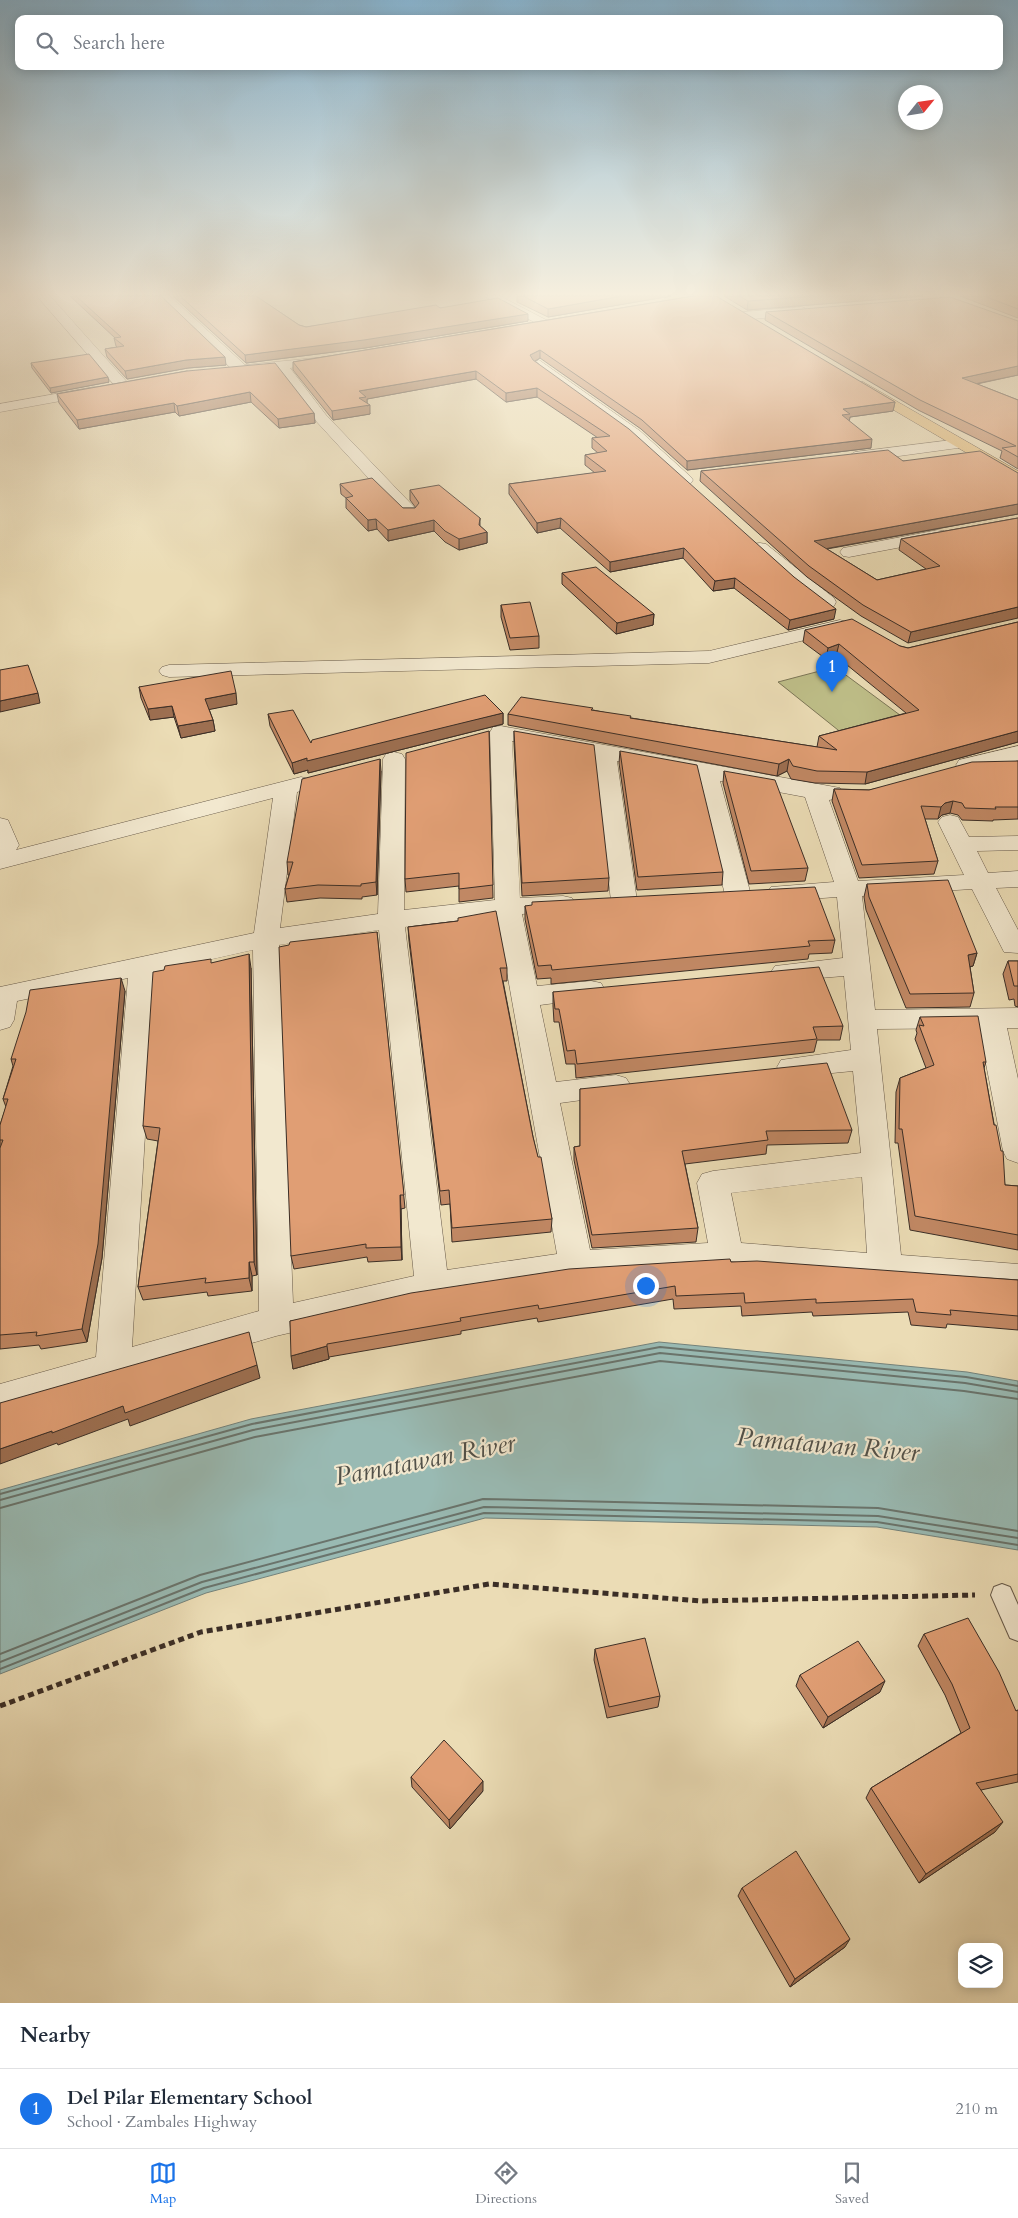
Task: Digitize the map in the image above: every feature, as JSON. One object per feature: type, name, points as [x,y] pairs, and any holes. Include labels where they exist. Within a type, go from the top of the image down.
[{"type":"main road","points":[[868,389],[1018,478]]},
{"type":"street","points":[[0,408],[102,389]]},
{"type":"street","points":[[299,389],[321,418],[410,513]]},
{"type":"street","points":[[577,389],[635,434],[682,477],[698,482]]},
{"type":"street","points":[[837,459],[960,444]]},
{"type":"street","points":[[848,552],[952,533]]},
{"type":"street","points":[[169,671],[708,657],[853,622],[751,540]]},
{"type":"street","points":[[576,1265],[508,907],[492,734],[605,752],[815,792],[858,793]]},
{"type":"street","points":[[2,1004],[142,966],[266,939],[390,920],[508,907],[615,902],[605,752]]},
{"type":"street","points":[[940,773],[1018,753]]},
{"type":"street","points":[[394,759],[390,920],[432,1286]]},
{"type":"street","points":[[968,765],[1018,764]]},
{"type":"street","points":[[707,772],[729,895],[1018,879]]},
{"type":"street","points":[[1,843],[286,788],[322,778]]},
{"type":"street","points":[[276,1321],[266,939],[286,788]]},
{"type":"street","points":[[815,792],[849,889],[877,1163],[885,1269]]},
{"type":"street","points":[[950,822],[980,880],[1009,919],[1014,946]]},
{"type":"street","points":[[962,844],[1018,843]]},
{"type":"street","points":[[113,1367],[142,966]]},
{"type":"street","points":[[759,975],[857,966]]},
{"type":"street","points":[[525,997],[613,988]]},
{"type":"street","points":[[862,1020],[1004,1018],[1018,1151]]},
{"type":"street","points":[[768,1070],[866,1059]]},
{"type":"street","points":[[543,1094],[641,1083]]},
{"type":"street","points":[[727,1256],[713,1183],[877,1163]]},
{"type":"street","points":[[0,1400],[276,1321],[432,1286],[576,1265],[727,1256],[1018,1278]]},
{"type":"lane","points":[[1002,1595],[1018,1630]]},
{"type":"path","points":[[0,1706],[201,1632],[489,1584],[702,1601],[1002,1595]]},
{"type":"green space","points":[[835,667],[908,721],[848,738],[778,682]]},
{"type":"water","name":"Pamatawan River","points":[[659,1342],[967,1372],[1018,1381],[1018,1550],[877,1527],[485,1518],[206,1593],[0,1674],[0,1490],[251,1419]]},
{"type":"building","points":[[83,389],[296,389],[314,413],[278,419],[250,392],[177,406],[174,403],[77,420],[57,394]]},
{"type":"building","points":[[315,389],[368,389],[359,391],[366,397],[359,398],[370,405],[332,411]]},
{"type":"building","points":[[501,389],[528,389],[506,393]]},
{"type":"building","points":[[539,389],[574,389],[629,429],[794,577],[836,609],[790,620],[735,578],[715,581],[684,548],[610,562],[561,518],[537,523],[509,484],[606,471],[585,455],[607,451],[592,438],[610,436]]},
{"type":"building","points":[[598,389],[874,389],[895,402],[843,409],[850,414],[842,415],[872,439],[687,461],[642,420]]},
{"type":"building","points":[[902,389],[991,389],[1018,400],[1018,457],[1002,448],[1016,446]]},
{"type":"building","points":[[888,450],[903,461],[980,451],[1018,473],[1018,504],[814,541],[877,580],[940,566],[901,539],[1018,518],[1018,607],[911,632],[863,605],[809,566],[701,471]]},
{"type":"building","points":[[372,478],[403,508],[415,508],[419,503],[410,490],[439,485],[480,518],[479,525],[487,532],[459,539],[445,531],[434,520],[388,530],[376,519],[368,520],[346,498],[353,496],[340,484]]},
{"type":"building","points":[[596,567],[654,614],[617,623],[562,573]]},
{"type":"building","points":[[530,602],[539,636],[510,638],[501,605]]},
{"type":"building","points":[[852,619],[900,646],[908,648],[1018,622],[1018,731],[867,772],[817,771],[793,766],[789,759],[779,764],[508,714],[521,697],[593,708],[591,710],[631,716],[630,718],[837,750],[819,736],[919,710],[839,644],[828,648],[805,630]]},
{"type":"building","points":[[28,665],[38,693],[0,701],[0,670]]},
{"type":"building","points":[[231,671],[236,693],[205,699],[213,720],[178,726],[172,706],[148,709],[139,687]]},
{"type":"building","points":[[485,695],[503,713],[307,761],[307,758],[292,763],[268,714],[293,710],[311,743],[312,740]]},
{"type":"building","points":[[489,731],[493,885],[459,889],[459,873],[405,879],[406,753]]},
{"type":"building","points":[[514,731],[594,745],[609,878],[522,883]]},
{"type":"building","points":[[620,751],[697,765],[723,872],[638,877]]},
{"type":"building","points":[[380,759],[376,882],[361,884],[361,886],[318,885],[285,889],[293,862],[287,862],[302,779]]},
{"type":"building","points":[[1018,761],[1018,807],[995,807],[996,809],[965,808],[962,803],[953,801],[945,803],[941,807],[921,806],[938,861],[862,865],[834,789],[869,790],[972,762]]},
{"type":"building","points":[[724,771],[775,780],[808,868],[751,871]]},
{"type":"building","points":[[948,880],[977,953],[968,955],[974,993],[910,994],[869,897],[867,884]]},
{"type":"building","points":[[815,887],[835,940],[808,941],[810,946],[552,970],[551,965],[538,966],[525,906],[532,905],[532,902]]},
{"type":"building","points":[[496,911],[507,968],[500,968],[533,1137],[538,1157],[541,1157],[552,1219],[452,1228],[449,1190],[440,1191],[408,927],[458,921],[458,918]]},
{"type":"building","points":[[377,932],[404,1195],[400,1195],[401,1247],[366,1248],[366,1244],[291,1256],[279,947],[289,945],[290,942]]},
{"type":"building","points":[[249,954],[254,1262],[249,1262],[249,1278],[205,1283],[206,1278],[138,1287],[160,1128],[143,1126],[153,972],[164,970],[165,966],[211,959],[211,963]]},
{"type":"building","points":[[1008,961],[1018,961],[1018,986],[1014,986]]},
{"type":"building","points":[[819,967],[843,1026],[813,1027],[817,1039],[577,1064],[575,1050],[567,1051],[559,1009],[555,1009],[553,992]]},
{"type":"building","points":[[121,978],[98,1244],[82,1329],[36,1336],[37,1332],[0,1335],[0,1148],[3,1140],[0,1140],[0,1125],[8,1099],[3,1099],[16,1059],[11,1059],[26,1012],[30,990]]},
{"type":"building","points":[[978,1016],[986,1062],[983,1062],[994,1125],[996,1125],[1001,1151],[1003,1151],[1005,1185],[1018,1186],[1018,1235],[915,1216],[902,1129],[899,1129],[900,1078],[934,1065],[919,1025],[924,1026],[920,1017]]},
{"type":"building","points":[[827,1063],[852,1130],[766,1131],[768,1140],[682,1151],[698,1228],[592,1235],[574,1147],[580,1146],[580,1089]]},
{"type":"building","points":[[730,1259],[731,1262],[757,1261],[1018,1280],[1018,1316],[950,1310],[951,1315],[916,1312],[913,1299],[816,1303],[816,1299],[745,1303],[744,1293],[676,1296],[675,1286],[539,1309],[538,1305],[460,1318],[461,1321],[327,1344],[327,1346],[291,1356],[290,1321],[411,1293],[569,1269]]},
{"type":"building","points":[[249,1332],[257,1365],[125,1413],[123,1406],[52,1433],[52,1431],[0,1449],[0,1403]]},
{"type":"building","points":[[968,1618],[999,1672],[1016,1711],[1018,1710],[1018,1774],[976,1783],[1003,1822],[926,1874],[871,1788],[970,1728],[952,1684],[924,1634]]},
{"type":"building","points":[[645,1638],[660,1696],[609,1707],[595,1649]]},
{"type":"building","points":[[858,1641],[885,1681],[828,1717],[800,1675]]},
{"type":"building","points":[[444,1740],[483,1781],[449,1820],[411,1777]]},
{"type":"building","points":[[796,1851],[850,1939],[795,1979],[742,1888]]},
{"type":"place","name":"Del Pilar Elementary School","points":[[832,692]]}]
